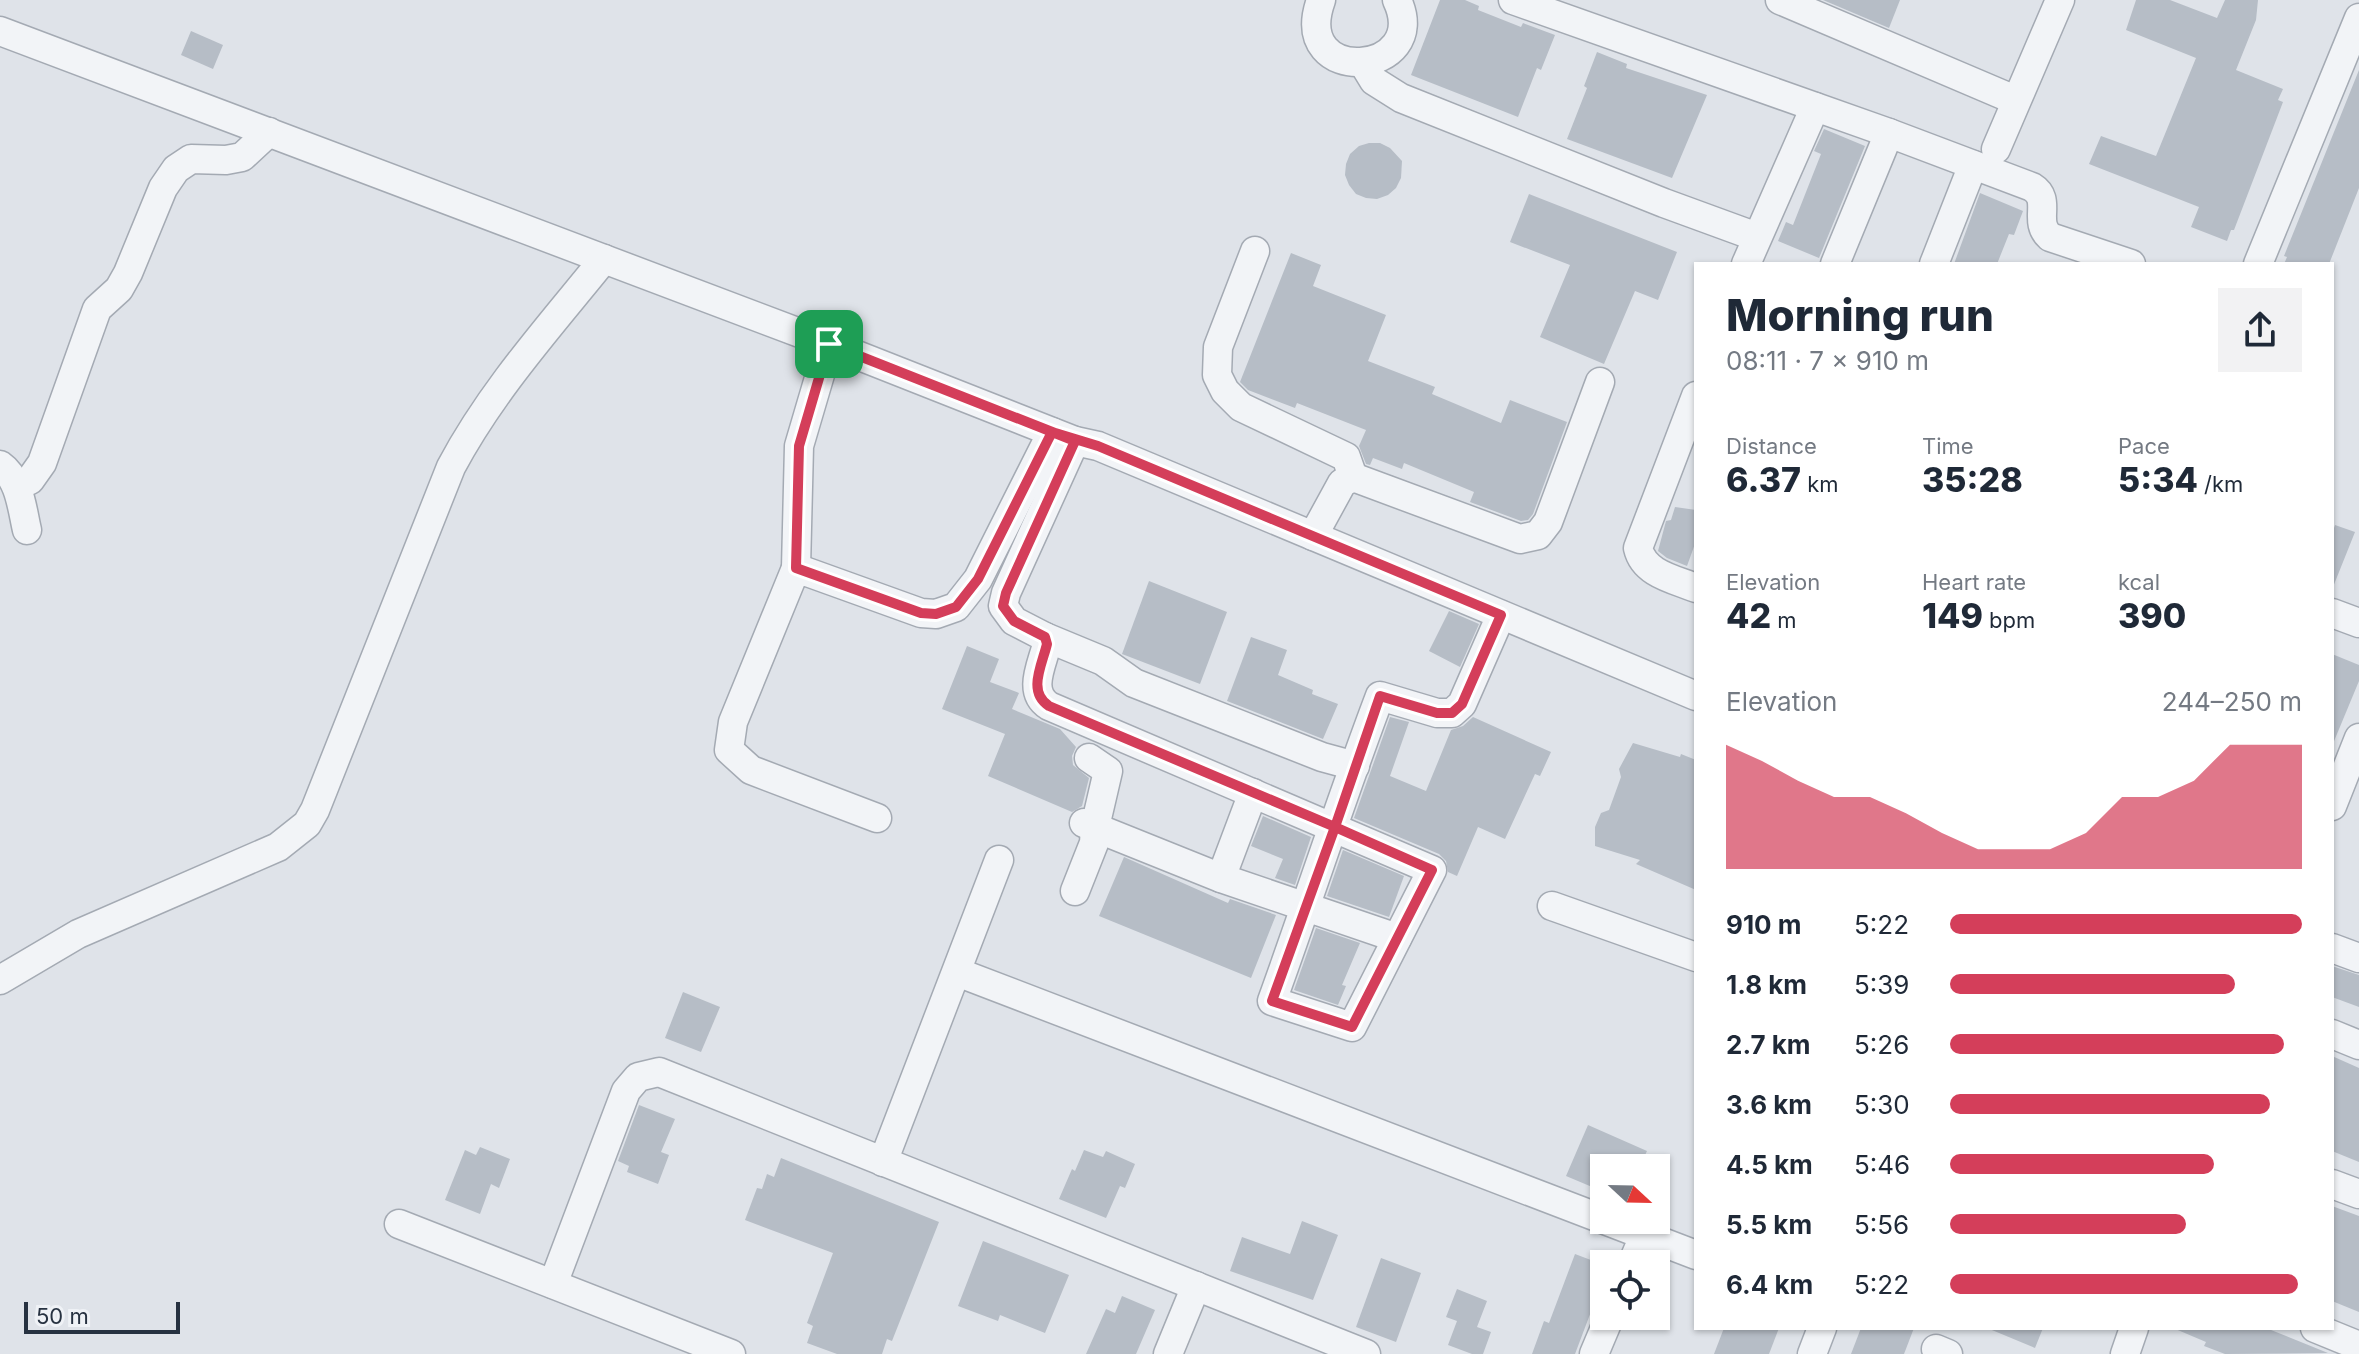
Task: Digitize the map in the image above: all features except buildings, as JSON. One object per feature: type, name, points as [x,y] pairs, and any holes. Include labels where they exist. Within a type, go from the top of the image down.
[{"type":"street","points":[[1321,0],[1316,15],[1316,29],[1321,42],[1343,61],[1363,63],[1384,56],[1394,46],[1402,19],[1397,0]]},
{"type":"street","points":[[1513,0],[1889,133],[1984,157],[2040,192],[2044,201],[2040,223],[2050,237],[2125,262]]},
{"type":"street","points":[[1780,0],[2015,100]]},
{"type":"street","points":[[1935,262],[1984,157],[2015,100],[2060,0]]},
{"type":"street","points":[[2259,262],[2359,18]]},
{"type":"street","points":[[0,31],[1064,436],[1098,446],[1694,695]]},
{"type":"street","points":[[1363,63],[1374,81],[1401,98],[1664,203],[1750,257],[1815,107]]},
{"type":"street","points":[[27,530],[8,476],[30,480],[42,463],[97,309],[124,281],[163,188],[176,169],[191,159],[242,157],[269,132]]},
{"type":"street","points":[[1836,262],[1889,133]]},
{"type":"street","points":[[1255,251],[1218,347],[1217,375],[1225,391],[1241,407],[1346,457],[1353,477]]},
{"type":"street","points":[[0,980],[78,934],[278,847],[307,824],[451,467],[472,427],[493,396],[604,259]]},
{"type":"street","points":[[829,344],[799,446],[796,568],[733,722],[729,750],[751,770],[877,818]]},
{"type":"street","points":[[1313,536],[1342,483],[1353,477],[1520,539],[1538,535],[1548,522],[1600,382]]},
{"type":"street","points":[[1694,401],[1638,548],[1641,560],[1648,567],[1694,587]]},
{"type":"street","points":[[796,568],[921,613],[936,614],[956,607],[978,579],[1064,436]]},
{"type":"street","points":[[1064,436],[1006,593],[1003,606],[1014,621],[1103,661],[1134,683],[1322,757],[1355,766]]},
{"type":"street","points":[[2334,614],[2359,623]]},
{"type":"street","points":[[1045,637],[1047,644],[1036,689],[1044,703],[1335,827],[1432,870],[1352,1027],[1272,1001],[1335,827],[1380,696],[1437,713],[1452,713],[1462,704],[1501,615]]},
{"type":"street","points":[[2334,801],[2359,738]]},
{"type":"street","points":[[1075,891],[1094,843],[1089,825],[1108,771],[1089,758]]},
{"type":"street","points":[[1221,878],[1253,793]]},
{"type":"street","points":[[1089,825],[1305,909],[1397,938]]},
{"type":"street","points":[[883,1162],[999,860]]},
{"type":"street","points":[[1552,906],[1694,956]]},
{"type":"street","points":[[2334,949],[2359,958]]},
{"type":"street","points":[[957,972],[1694,1254]]},
{"type":"street","points":[[2334,1035],[2359,1045]]},
{"type":"street","points":[[553,1284],[626,1091],[638,1077],[659,1072],[1366,1354]]},
{"type":"street","points":[[2334,1185],[2359,1194]]},
{"type":"street","points":[[399,1224],[715,1351]]},
{"type":"street","points":[[1638,1250],[1644,1236]]},
{"type":"street","points":[[1168,1354],[1196,1286]]},
{"type":"street","points":[[1594,1354],[1604,1330]]},
{"type":"street","points":[[1812,1354],[1821,1330]]},
{"type":"street","points":[[2125,1354],[2133,1330]]},
{"type":"street","points":[[2320,1330],[2359,1346]]},
{"type":"route","points":[[829,344],[799,446],[796,568],[921,613],[936,614],[956,607],[978,579],[1052,432],[1075,441],[1098,446],[1501,615],[1462,704],[1452,713],[1437,713],[1380,696],[1361,745],[1335,827],[1432,870],[1352,1027],[1272,1001],[1335,827],[1049,706],[1040,698],[1036,689],[1047,644],[1045,637],[1014,621],[1003,606],[1006,593],[1075,441],[829,344]]}]
